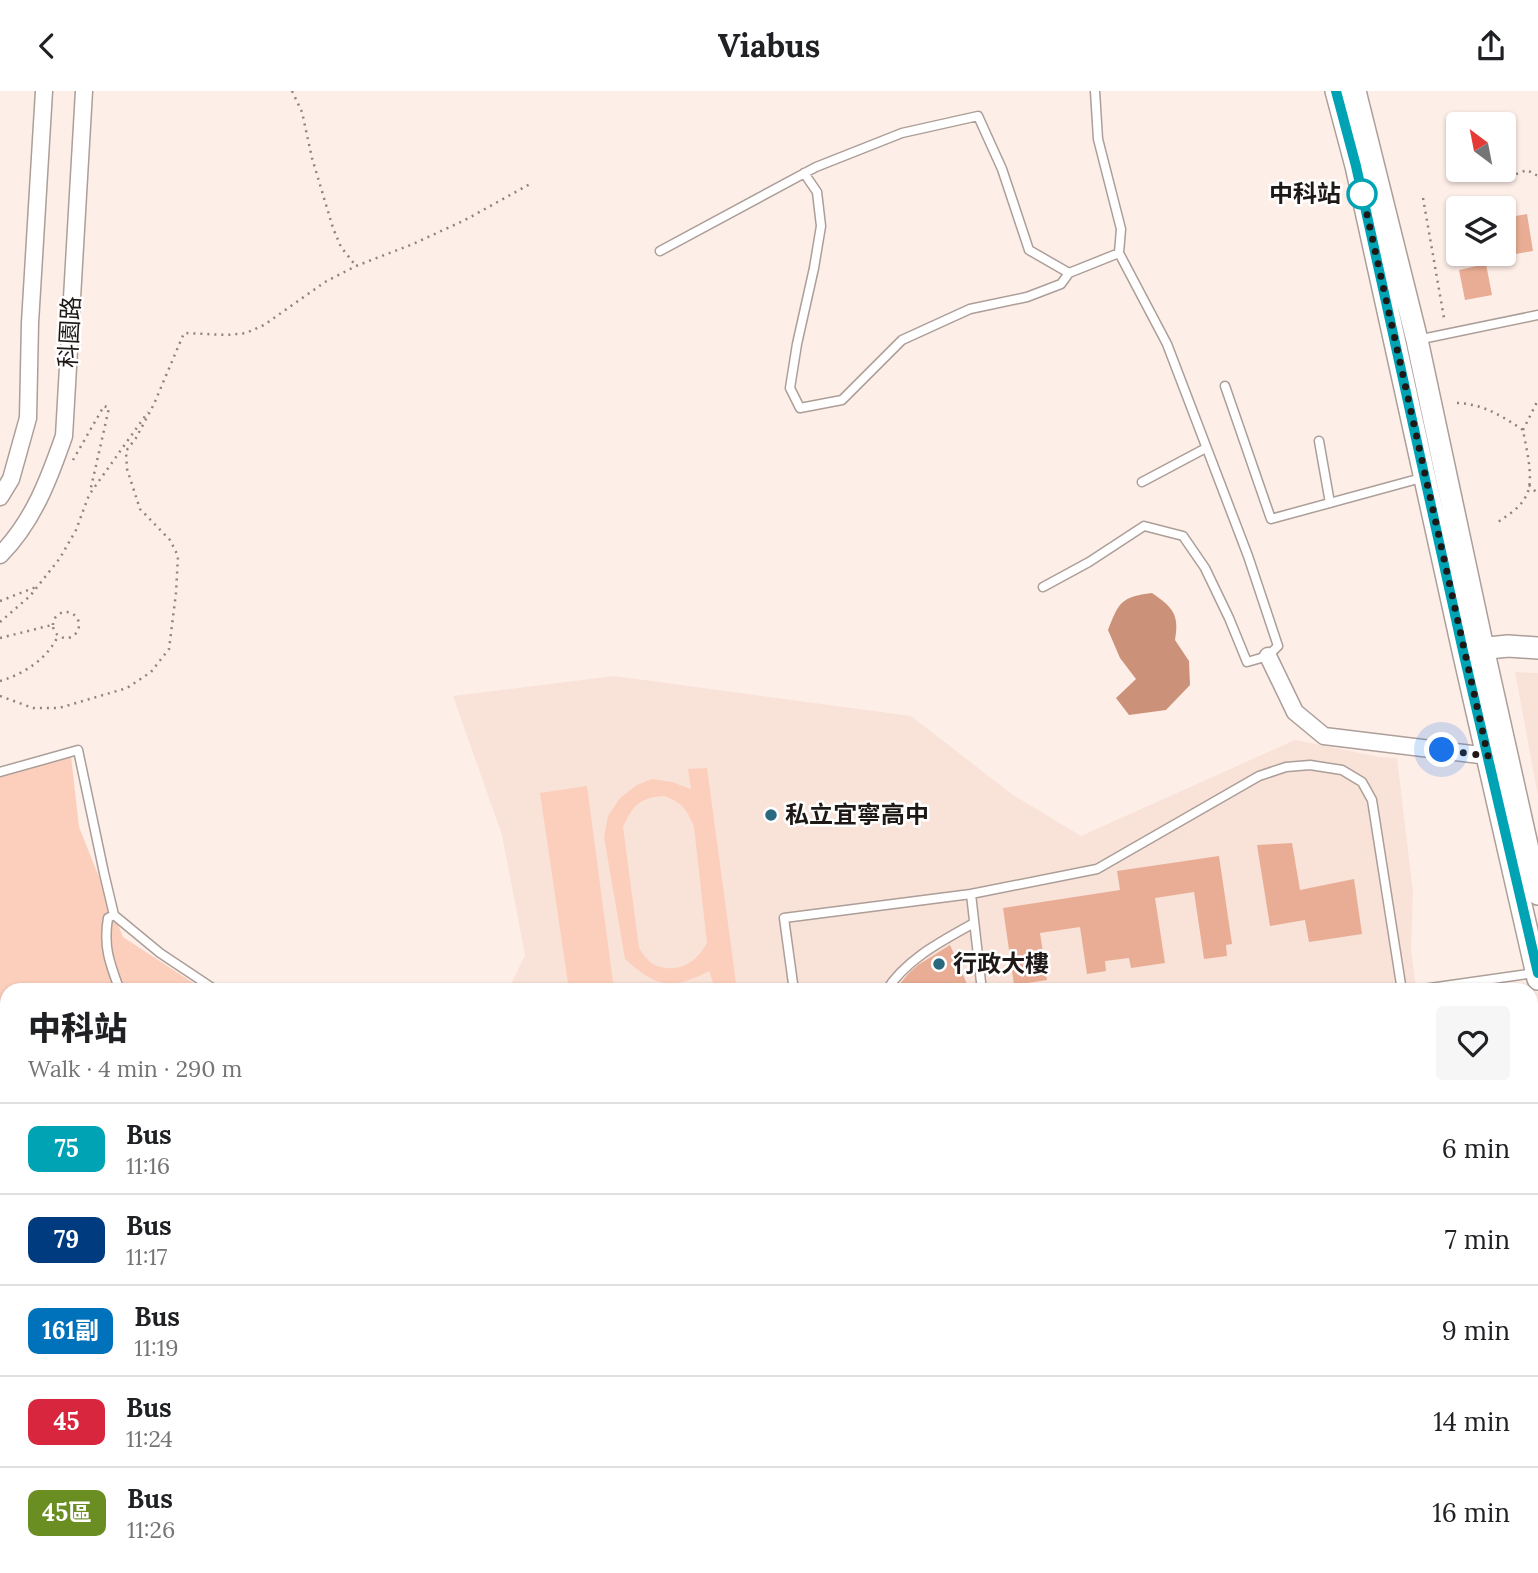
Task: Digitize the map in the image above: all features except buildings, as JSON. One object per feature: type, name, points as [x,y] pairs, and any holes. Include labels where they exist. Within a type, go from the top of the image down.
[{"type":"street","name":"科園路","points":[[0,497],[11,479],[28,418],[30,323],[44,91]]},
{"type":"street","name":"科園路","points":[[0,555],[29,520],[48,481],[64,436],[84,91]]},
{"type":"street","points":[[1336,91],[1356,166],[1425,477],[1538,894]]},
{"type":"street","points":[[1356,91],[1417,340],[1473,650],[1488,756],[1538,975]]},
{"type":"street","points":[[1473,650],[1508,646],[1538,648]]},
{"type":"street","points":[[1268,656],[1295,712],[1324,736],[1488,756]]},
{"type":"lane","points":[[1043,587],[1089,562],[1143,526],[1183,536],[1205,568],[1247,662],[1268,656],[1278,646],[1248,556],[1167,344],[1119,253],[1121,229],[1098,139],[1095,91]]},
{"type":"lane","points":[[660,251],[816,167],[902,133],[978,116],[1002,169],[1029,250],[1069,273]]},
{"type":"lane","points":[[804,173],[817,192],[821,226],[790,389],[800,408],[842,400],[902,341],[970,309],[1027,297],[1060,284],[1069,273],[1119,253]]},
{"type":"lane","points":[[1417,340],[1538,315]]},
{"type":"lane","points":[[1225,386],[1271,519],[1425,477]]},
{"type":"lane","points":[[1319,441],[1330,503]]},
{"type":"lane","points":[[1142,482],[1206,448]]},
{"type":"lane","points":[[0,772],[78,750],[114,915],[160,953],[205,983]]},
{"type":"lane","points":[[793,983],[784,918],[971,894],[1097,869],[1259,776],[1286,767],[1310,765],[1342,770],[1362,782],[1372,800],[1401,983]]},
{"type":"lane","points":[[971,894],[981,983]]},
{"type":"lane","points":[[114,915],[108,918],[105,937],[117,983]]},
{"type":"lane","points":[[891,983],[934,946],[974,923]]},
{"type":"lane","points":[[1474,983],[1538,975]]},
{"type":"path","points":[[293,92],[302,111],[312,158],[333,228],[341,247],[356,266]]},
{"type":"path","points":[[1516,174],[1527,170],[1538,176]]},
{"type":"path","points":[[0,695],[33,708],[59,708],[127,688],[151,672],[169,649],[178,556],[170,540],[140,509],[127,469],[126,451],[154,404],[184,333],[246,333],[264,325],[326,282],[356,266],[465,220],[530,184]]},
{"type":"path","points":[[1423,198],[1444,318]]},
{"type":"path","points":[[1498,522],[1514,511],[1528,495],[1530,477],[1523,430],[1538,400]]},
{"type":"path","points":[[1457,403],[1496,412],[1523,430]]},
{"type":"path","points":[[89,495],[154,404]]},
{"type":"path","points":[[0,622],[39,585],[60,558],[76,530],[89,495],[110,408],[104,406],[72,461],[55,461]]},
{"type":"path","points":[[1529,485],[1538,493]]},
{"type":"path","points":[[0,601],[39,585]]},
{"type":"path","points":[[63,611],[72,613],[78,618],[79,627],[75,635],[66,638],[58,636],[52,625],[55,616],[63,611]]},
{"type":"path","points":[[0,638],[52,625]]},
{"type":"path","points":[[0,681],[28,669],[55,643],[58,636]]},
{"type":"shaded area","points":[[1152,593],[1173,612],[1176,624],[1175,640],[1189,661],[1190,685],[1166,710],[1129,715],[1116,698],[1136,679],[1120,658],[1108,630],[1122,603],[1127,599]]},
{"type":"shaded area","points":[[1515,672],[1538,673],[1538,796]]},
{"type":"shaded area","name":"私立宜寧高中","points":[[614,676],[911,716],[1013,795],[1081,836],[1295,740],[1397,758],[1413,892],[1411,949],[1415,983],[511,983],[525,955],[502,835],[453,696]]},
{"type":"shaded area","points":[[70,747],[79,827],[123,937],[193,983],[0,983],[0,768]]},
{"type":"shaded area","points":[[707,768],[736,983],[713,983],[709,971],[684,981],[664,983],[646,975],[625,959],[604,837],[608,816],[620,798],[637,785],[652,779],[691,789],[688,769]],"holes":[[[665,796],[680,805],[694,827],[707,943],[690,962],[673,968],[652,963],[639,948],[623,827],[630,813],[643,800]]]},
{"type":"shaded area","points":[[587,786],[613,983],[568,983],[540,793]]},
{"type":"bus line","name":"75","points":[[1336,91],[1356,166],[1463,651],[1538,973]]},
{"type":"place","name":"中科站","points":[[1362,194]]},
{"type":"place","name":"私立宜寧高中","points":[[771,815]]},
{"type":"place","name":"行政大樓","points":[[939,964]]},
{"type":"route","points":[[1362,194],[1488,756],[1442,750]]}]
